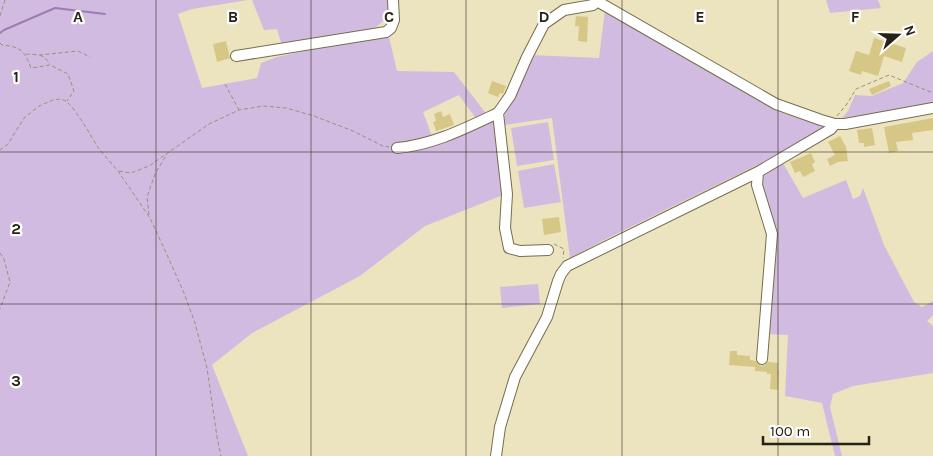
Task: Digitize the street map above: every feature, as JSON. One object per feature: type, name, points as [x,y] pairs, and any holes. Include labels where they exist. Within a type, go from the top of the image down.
[{"type":"street","points":[[236,56],[386,32],[392,28],[394,20],[393,0]]},
{"type":"street","points":[[397,148],[433,142],[498,113],[510,96],[544,24],[564,10],[593,5],[596,1],[776,104],[836,124],[933,108]]},
{"type":"street","points":[[498,113],[507,194],[505,228],[509,248],[520,251],[548,250]]},
{"type":"street","points":[[496,456],[500,427],[516,377],[547,317],[558,281],[567,266],[758,172],[832,130],[836,124]]},
{"type":"street","points":[[758,172],[757,185],[772,234],[762,359]]},
{"type":"path","points":[[0,16],[4,0]]},
{"type":"path","points":[[0,43],[15,47],[25,54],[40,55],[78,51],[90,57]]},
{"type":"path","points":[[25,54],[31,68],[50,65]]},
{"type":"path","points":[[40,55],[46,58],[50,65],[68,74],[74,91],[66,101]]},
{"type":"path","points":[[836,124],[836,117],[856,89],[889,75],[933,93]]},
{"type":"path","points":[[225,84],[239,110]]},
{"type":"path","points":[[0,150],[8,144],[24,118],[39,106],[60,99],[72,106],[99,149],[118,171],[150,218],[168,257],[195,323],[207,368],[217,437],[222,456]]},
{"type":"path","points":[[118,171],[131,173],[149,166],[209,124],[239,110],[263,106],[286,108],[314,116],[353,131],[384,146],[397,148]]},
{"type":"path","points":[[150,218],[147,197],[155,174],[168,154]]},
{"type":"path","points":[[0,253],[4,259],[10,282],[0,309]]},
{"type":"shaded area","points":[[0,0],[248,0],[192,9],[178,14],[202,88],[257,78],[261,63],[277,57],[388,33],[397,71],[454,72],[488,116],[477,120],[459,95],[423,112],[433,139],[412,150],[441,142],[496,118],[503,195],[425,226],[360,276],[252,333],[212,365],[248,456],[0,456]]},
{"type":"shaded area","points":[[252,0],[390,0],[388,17],[375,30],[282,46],[277,29],[264,30]]},
{"type":"shaded area","points":[[826,0],[878,0],[881,8],[830,13]]},
{"type":"shaded area","points":[[605,10],[779,112],[826,127],[778,155],[570,258],[552,118],[504,125],[510,100],[530,55],[599,58]]},
{"type":"shaded area","points":[[933,51],[933,103],[842,118],[848,111],[855,95],[872,96],[903,83],[917,62]]},
{"type":"shaded area","points":[[548,122],[554,160],[517,166],[511,128]]},
{"type":"shaded area","points":[[783,163],[803,198],[846,180],[853,199],[860,196],[863,188],[884,245],[914,302],[922,307],[933,301],[933,315],[927,321],[933,326],[933,373],[853,386],[833,394],[830,407],[842,456],[835,456],[822,403],[785,396],[788,335],[768,334],[775,248],[761,186],[761,174]]},
{"type":"shaded area","points":[[554,164],[561,202],[524,208],[518,171]]},
{"type":"shaded area","points":[[538,284],[540,304],[502,308],[500,287]]},
{"type":"building","points":[[576,16],[588,17],[587,42],[578,41],[579,26],[575,26]]},
{"type":"building","points":[[874,38],[906,48],[902,62],[884,56],[878,76],[862,71],[861,75],[849,71],[856,51],[869,55]]},
{"type":"building","points":[[226,41],[230,58],[217,62],[213,44]]},
{"type":"building","points":[[492,81],[506,86],[503,94],[500,93],[498,97],[488,93]]},
{"type":"building","points":[[889,81],[891,86],[872,95],[869,89]]},
{"type":"building","points":[[441,111],[443,117],[450,114],[454,125],[436,131],[433,122],[436,121],[434,114]]},
{"type":"building","points":[[933,118],[933,130],[912,133],[913,140],[896,142],[898,151],[889,153],[884,127]]},
{"type":"building","points":[[872,128],[875,145],[864,147],[864,143],[859,143],[857,130]]},
{"type":"building","points":[[840,136],[846,147],[848,161],[838,162],[830,166],[827,159],[835,155],[828,142]]},
{"type":"building","points":[[811,153],[815,162],[812,164],[815,171],[803,177],[800,171],[795,173],[790,162]]},
{"type":"building","points":[[559,217],[561,232],[544,235],[542,219]]},
{"type":"building","points":[[730,351],[737,351],[737,355],[750,356],[750,360],[756,361],[761,366],[768,362],[778,363],[778,390],[770,389],[771,374],[755,371],[755,367],[729,365]]},
{"type":"waterway","points":[[0,33],[55,8],[105,14]]}]
